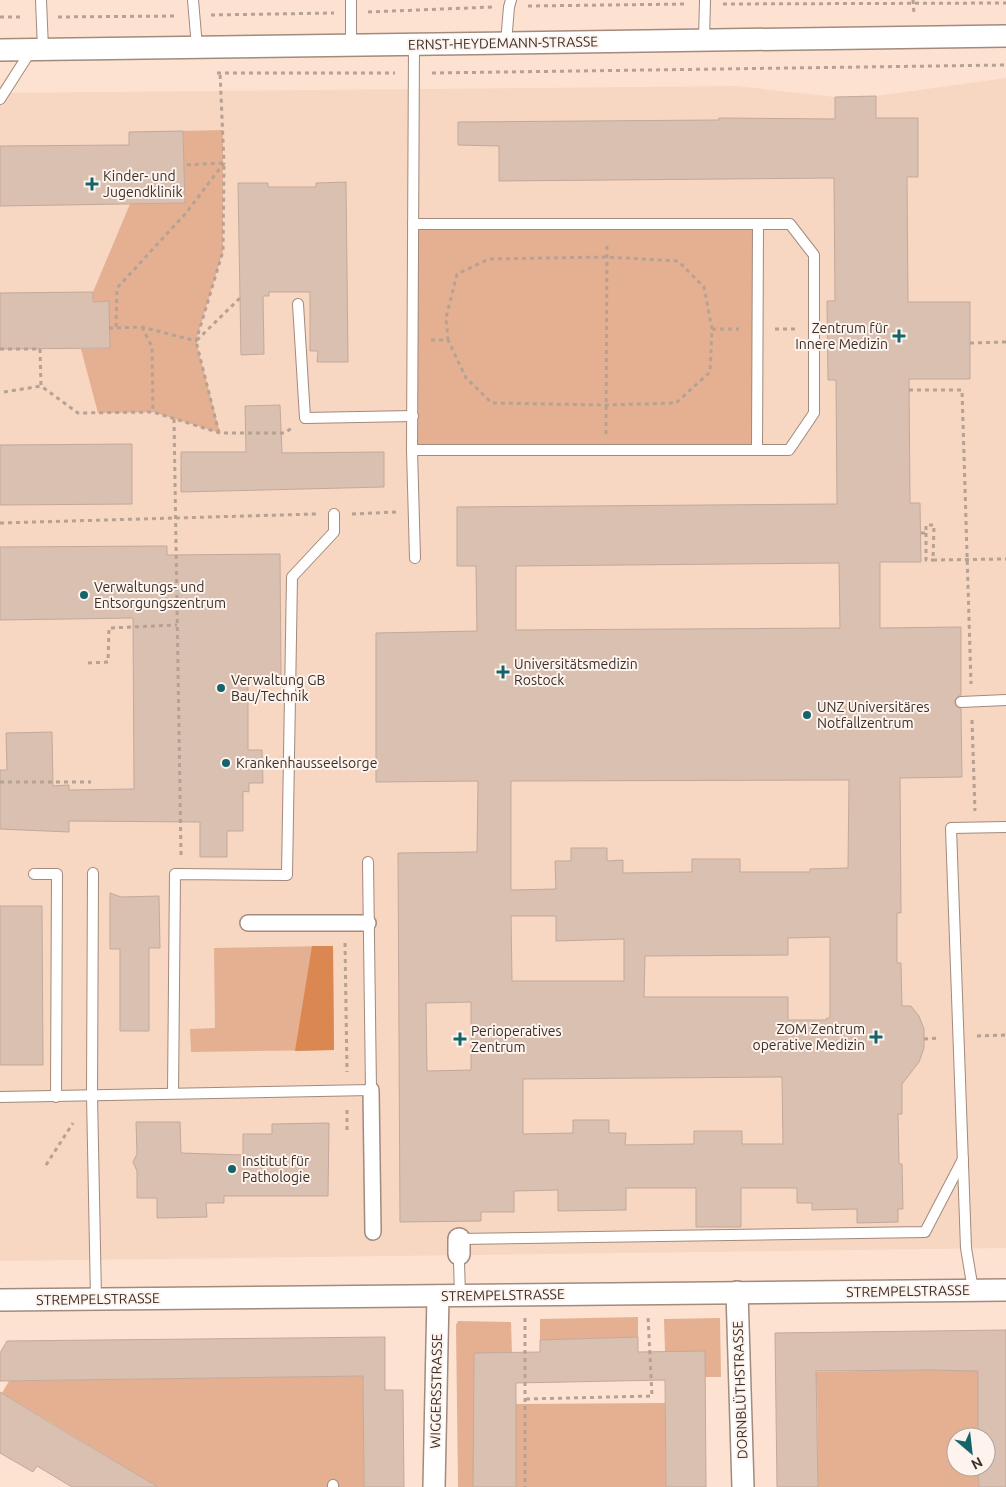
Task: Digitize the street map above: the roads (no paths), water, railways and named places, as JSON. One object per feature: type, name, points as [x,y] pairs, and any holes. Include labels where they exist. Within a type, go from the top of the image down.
[{"type":"street","name":"ERNST-HEYDEMANN-STRASSE","points":[[0,50],[1006,36]]},
{"type":"street","points":[[248,924],[368,923]]},
{"type":"street","points":[[371,1090],[373,1232]]},
{"type":"street","name":"STREMPELSTRASSE","points":[[0,1300],[1006,1290]]},
{"type":"street","name":"DORNBLÜTHSTRASSE","points":[[736,1292],[743,1487]]},
{"type":"street","name":"WIGGERSSTRASSE","points":[[434,1487],[438,1296]]},
{"type":"lane","points":[[0,99],[37,49],[41,0]]},
{"type":"lane","points":[[193,0],[197,47]]},
{"type":"lane","points":[[351,0],[351,45]]},
{"type":"lane","points":[[506,43],[509,7],[512,0]]},
{"type":"lane","points":[[704,40],[706,0]]},
{"type":"lane","points":[[414,44],[412,450],[415,558]]},
{"type":"lane","points":[[412,450],[789,450],[814,413],[814,255],[790,224],[413,224]]},
{"type":"lane","points":[[757,450],[758,224]]},
{"type":"lane","points":[[298,304],[305,418],[412,416]]},
{"type":"lane","points":[[173,1093],[175,874],[287,875],[292,577],[334,532],[334,514]]},
{"type":"lane","points":[[961,702],[1006,700]]},
{"type":"lane","points":[[973,1290],[966,1258],[951,828],[1006,827]]},
{"type":"lane","points":[[0,1096],[56,1097],[92,1094],[371,1090],[368,862]]},
{"type":"lane","points":[[92,873],[92,1094],[96,1299]]},
{"type":"lane","points":[[34,874],[57,874],[56,1097]]},
{"type":"lane","points":[[460,1295],[459,1252],[925,1232],[963,1159]]},
{"type":"place","name":"Kinder- und Jugendklinik","points":[[92,184]]},
{"type":"place","name":"Zentrum für Innere Medizin","points":[[899,336]]},
{"type":"place","name":"Verwaltungs- und Entsorgungszentrum","points":[[84,595]]},
{"type":"place","name":"Universitätsmedizin Rostock","points":[[503,672]]},
{"type":"place","name":"Verwaltung GB Bau/Technik","points":[[221,688]]},
{"type":"place","name":"UNZ Universitäres Notfallzentrum","points":[[807,715]]},
{"type":"place","name":"Krankenhausseelsorge","points":[[226,763]]},
{"type":"place","name":"ZOM Zentrum operative Medizin","points":[[876,1037]]},
{"type":"place","name":"Perioperatives Zentrum","points":[[460,1039]]},
{"type":"place","name":"Institut für Pathologie","points":[[232,1169]]}]
